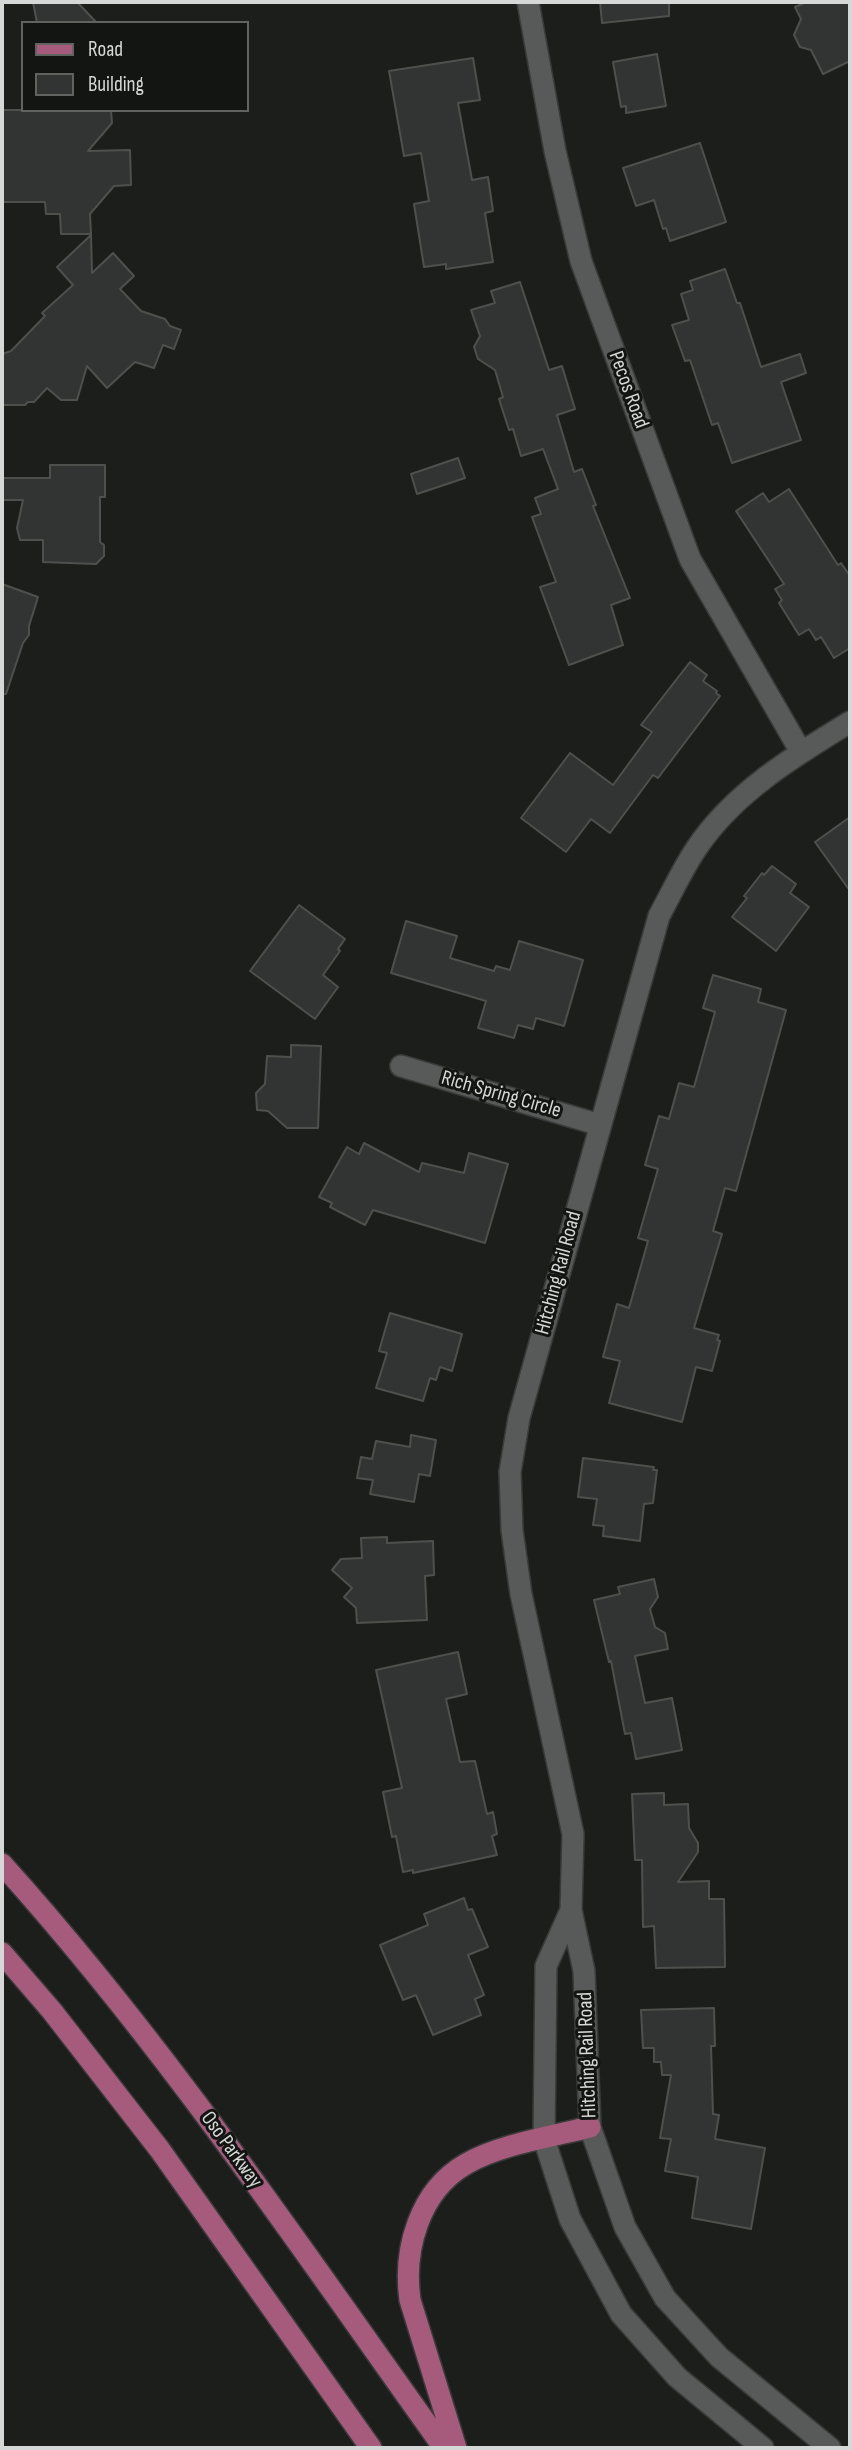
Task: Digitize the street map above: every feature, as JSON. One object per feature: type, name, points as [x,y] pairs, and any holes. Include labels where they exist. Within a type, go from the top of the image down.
[{"type":"main road","name":"Oso Parkway","points":[[2,1864],[51,1918],[174,2071],[444,2448]]},
{"type":"main road","points":[[2,1953],[52,2011],[160,2150],[371,2448]]},
{"type":"main road","points":[[456,2448],[410,2300],[407,2276],[414,2235],[428,2202],[444,2180],[466,2164],[489,2153],[590,2127]]},
{"type":"street","name":"Pecos Road","points":[[528,2],[555,151],[581,261],[690,559],[801,752]]},
{"type":"street","name":"Hitching Rail Road","points":[[830,2448],[719,2357],[665,2298],[625,2227],[590,2127],[584,1971],[571,1910],[573,1834],[521,1594],[512,1530],[510,1472],[520,1418],[659,916],[697,848],[740,798],[801,752],[850,722]]},
{"type":"street","name":"Rich Spring Circle","points":[[401,1066],[600,1125]]},
{"type":"street","name":"Hitching Rail Road","points":[[571,1910],[546,1966],[544,2138],[570,2219],[621,2314],[677,2377],[763,2448]]},
{"type":"building","points":[[33,2],[77,2],[95,21],[37,21]]},
{"type":"building","points":[[600,2],[669,2],[669,16],[602,23]]},
{"type":"building","points":[[807,2],[850,2],[850,61],[823,74],[811,50],[800,47],[794,35],[801,19],[795,7]]},
{"type":"building","points":[[657,54],[666,106],[626,113],[626,106],[621,107],[613,62]]},
{"type":"building","points":[[473,58],[480,100],[458,103],[472,180],[488,177],[493,211],[485,213],[493,262],[446,269],[446,264],[424,267],[414,204],[429,201],[421,153],[404,156],[389,71]]},
{"type":"building","points":[[2,110],[111,112],[112,123],[88,151],[130,150],[131,185],[114,186],[90,214],[91,234],[61,234],[60,214],[46,214],[45,202],[2,202]]},
{"type":"building","points":[[700,143],[726,222],[670,241],[666,228],[663,229],[654,200],[636,206],[623,168]]},
{"type":"building","points":[[91,235],[92,273],[113,253],[134,276],[120,289],[141,311],[165,319],[170,326],[181,330],[174,349],[163,345],[154,368],[135,362],[107,388],[87,366],[77,400],[61,400],[47,388],[34,402],[25,405],[2,405],[2,354],[11,351],[45,316],[42,313],[73,285],[57,267]]},
{"type":"building","points":[[725,269],[737,303],[740,303],[761,367],[800,354],[806,373],[781,382],[801,440],[732,463],[718,423],[712,425],[690,360],[685,361],[672,325],[689,320],[681,294],[693,290],[690,281]]},
{"type":"building","points":[[520,282],[549,370],[562,366],[575,409],[557,415],[574,472],[582,469],[596,505],[593,506],[630,598],[611,605],[623,645],[569,665],[540,587],[556,582],[532,517],[541,514],[535,498],[558,489],[543,449],[521,456],[513,429],[509,430],[499,399],[503,397],[495,370],[478,359],[474,347],[480,336],[471,310],[495,303],[491,291]]},
{"type":"building","points":[[458,458],[465,478],[417,494],[411,474]]},
{"type":"building","points":[[50,465],[105,465],[105,497],[100,497],[100,542],[104,545],[104,556],[96,564],[43,562],[43,540],[20,540],[17,528],[23,500],[2,500],[2,478],[50,478]]},
{"type":"building","points":[[789,489],[838,565],[841,563],[850,576],[850,648],[834,658],[821,637],[816,640],[809,629],[799,635],[779,603],[782,600],[775,589],[784,584],[736,511],[763,493],[769,502]]},
{"type":"building","points":[[2,584],[38,597],[29,635],[23,643],[6,694],[2,694]]},
{"type":"building","points":[[690,662],[707,675],[703,681],[720,696],[658,778],[653,775],[610,833],[591,819],[566,852],[521,818],[570,753],[613,785],[652,732],[641,725]]},
{"type":"building","points":[[850,817],[850,891],[815,842]]},
{"type":"building","points":[[772,866],[796,884],[790,893],[809,907],[776,951],[732,917],[762,873],[764,875]]},
{"type":"building","points":[[299,905],[345,939],[323,975],[338,987],[315,1019],[250,971]]},
{"type":"building","points":[[406,921],[457,936],[450,958],[494,971],[496,966],[510,970],[519,941],[583,960],[564,1026],[536,1018],[533,1029],[518,1025],[514,1038],[478,1028],[486,1001],[391,973]]},
{"type":"building","points":[[713,975],[761,989],[758,1002],[786,1010],[736,1191],[725,1188],[713,1231],[722,1234],[694,1328],[719,1335],[717,1340],[720,1341],[712,1371],[696,1367],[682,1422],[609,1403],[620,1361],[603,1357],[617,1304],[629,1308],[648,1241],[638,1238],[658,1169],[645,1165],[659,1116],[669,1119],[679,1083],[694,1087],[715,1012],[703,1008]]},
{"type":"building","points":[[291,1045],[321,1046],[318,1128],[287,1128],[268,1111],[257,1110],[256,1093],[265,1084],[267,1056],[291,1057]]},
{"type":"building","points":[[364,1143],[419,1172],[422,1163],[464,1173],[469,1153],[508,1164],[485,1243],[373,1210],[365,1225],[330,1207],[332,1203],[319,1197],[347,1147],[359,1154]]},
{"type":"building","points":[[390,1313],[462,1334],[452,1371],[440,1367],[436,1380],[430,1378],[423,1401],[376,1388],[387,1353],[379,1351]]},
{"type":"building","points":[[411,1435],[436,1440],[430,1476],[419,1474],[414,1502],[370,1494],[373,1480],[357,1478],[361,1457],[372,1459],[376,1441],[410,1447]]},
{"type":"building","points":[[583,1458],[654,1467],[653,1470],[657,1470],[653,1503],[644,1504],[640,1541],[603,1536],[604,1526],[593,1525],[597,1499],[578,1497]]},
{"type":"building","points":[[387,1537],[387,1543],[433,1541],[434,1575],[425,1576],[427,1620],[357,1623],[356,1608],[344,1597],[352,1588],[332,1570],[341,1559],[362,1558],[361,1538]]},
{"type":"building","points":[[654,1579],[658,1597],[650,1609],[655,1627],[665,1633],[668,1649],[635,1656],[645,1703],[672,1698],[682,1750],[636,1759],[631,1733],[625,1734],[611,1661],[609,1662],[594,1600],[620,1594],[618,1587]]},
{"type":"building","points":[[458,1652],[467,1694],[446,1699],[460,1762],[475,1761],[487,1814],[493,1812],[497,1834],[492,1836],[497,1855],[413,1873],[413,1870],[403,1872],[396,1836],[392,1837],[383,1792],[402,1788],[376,1670]]},
{"type":"building","points":[[664,1793],[664,1805],[688,1804],[689,1828],[698,1843],[698,1852],[678,1882],[709,1881],[709,1899],[724,1899],[725,1967],[656,1968],[654,1926],[643,1927],[642,1860],[635,1860],[632,1794]]},
{"type":"building","points":[[464,1898],[468,1910],[472,1909],[488,1947],[468,1955],[484,1995],[475,1999],[481,2015],[433,2035],[416,1995],[403,2000],[380,1945],[428,1925],[424,1914]]},
{"type":"building","points":[[714,2008],[715,2046],[711,2046],[713,2114],[719,2115],[715,2139],[765,2148],[751,2229],[692,2218],[698,2177],[665,2171],[671,2139],[660,2138],[671,2075],[662,2075],[661,2062],[654,2062],[654,2048],[643,2048],[641,2010]]}]
